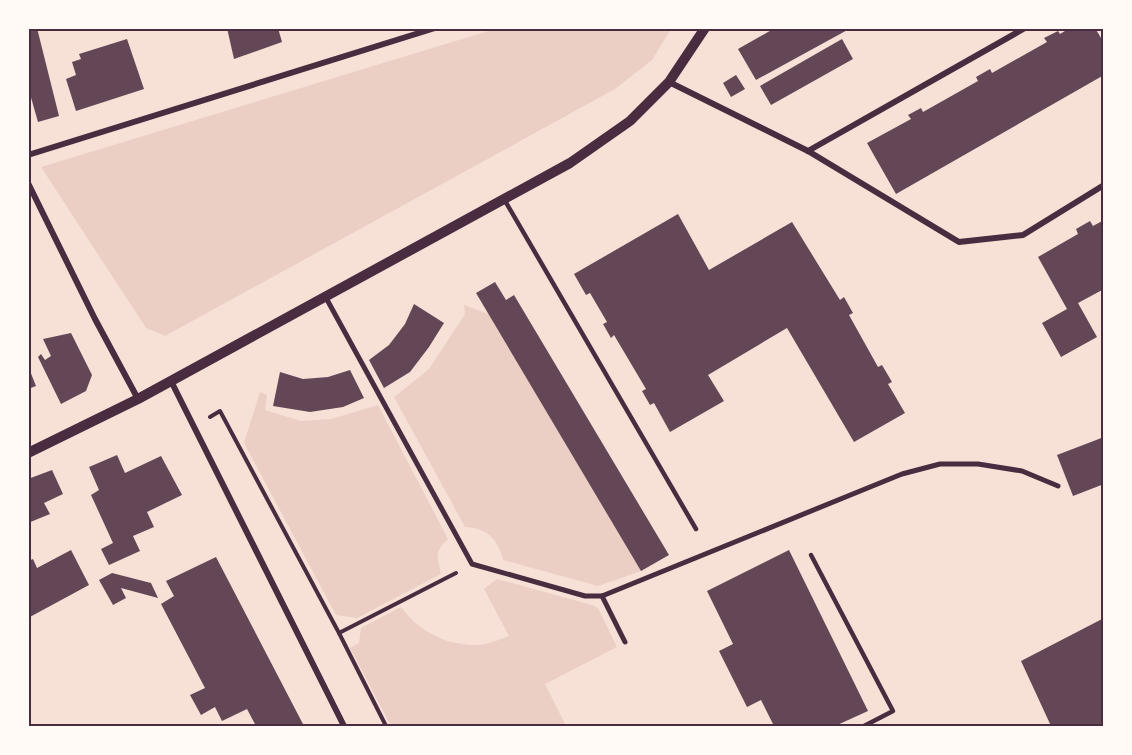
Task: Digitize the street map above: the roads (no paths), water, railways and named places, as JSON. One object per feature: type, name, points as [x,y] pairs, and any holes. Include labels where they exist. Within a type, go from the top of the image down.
[{"type":"street","points":[[28,155],[435,28]]},
{"type":"street","points":[[28,453],[138,399],[570,163],[630,121],[669,82],[705,28]]},
{"type":"street","points":[[808,151],[1025,28]]},
{"type":"street","points":[[669,82],[808,151],[958,242],[1023,235],[1104,185]]},
{"type":"street","points":[[28,183],[95,319],[138,399]]},
{"type":"street","points":[[325,297],[472,564],[585,596],[602,596],[902,474],[940,464],[978,465],[1022,471],[1058,486]]},
{"type":"street","points":[[171,381],[344,726]]},
{"type":"street","points":[[602,596],[625,642]]},
{"type":"lane","points":[[504,199],[696,529]]},
{"type":"lane","points":[[811,555],[893,711],[864,726]]}]
